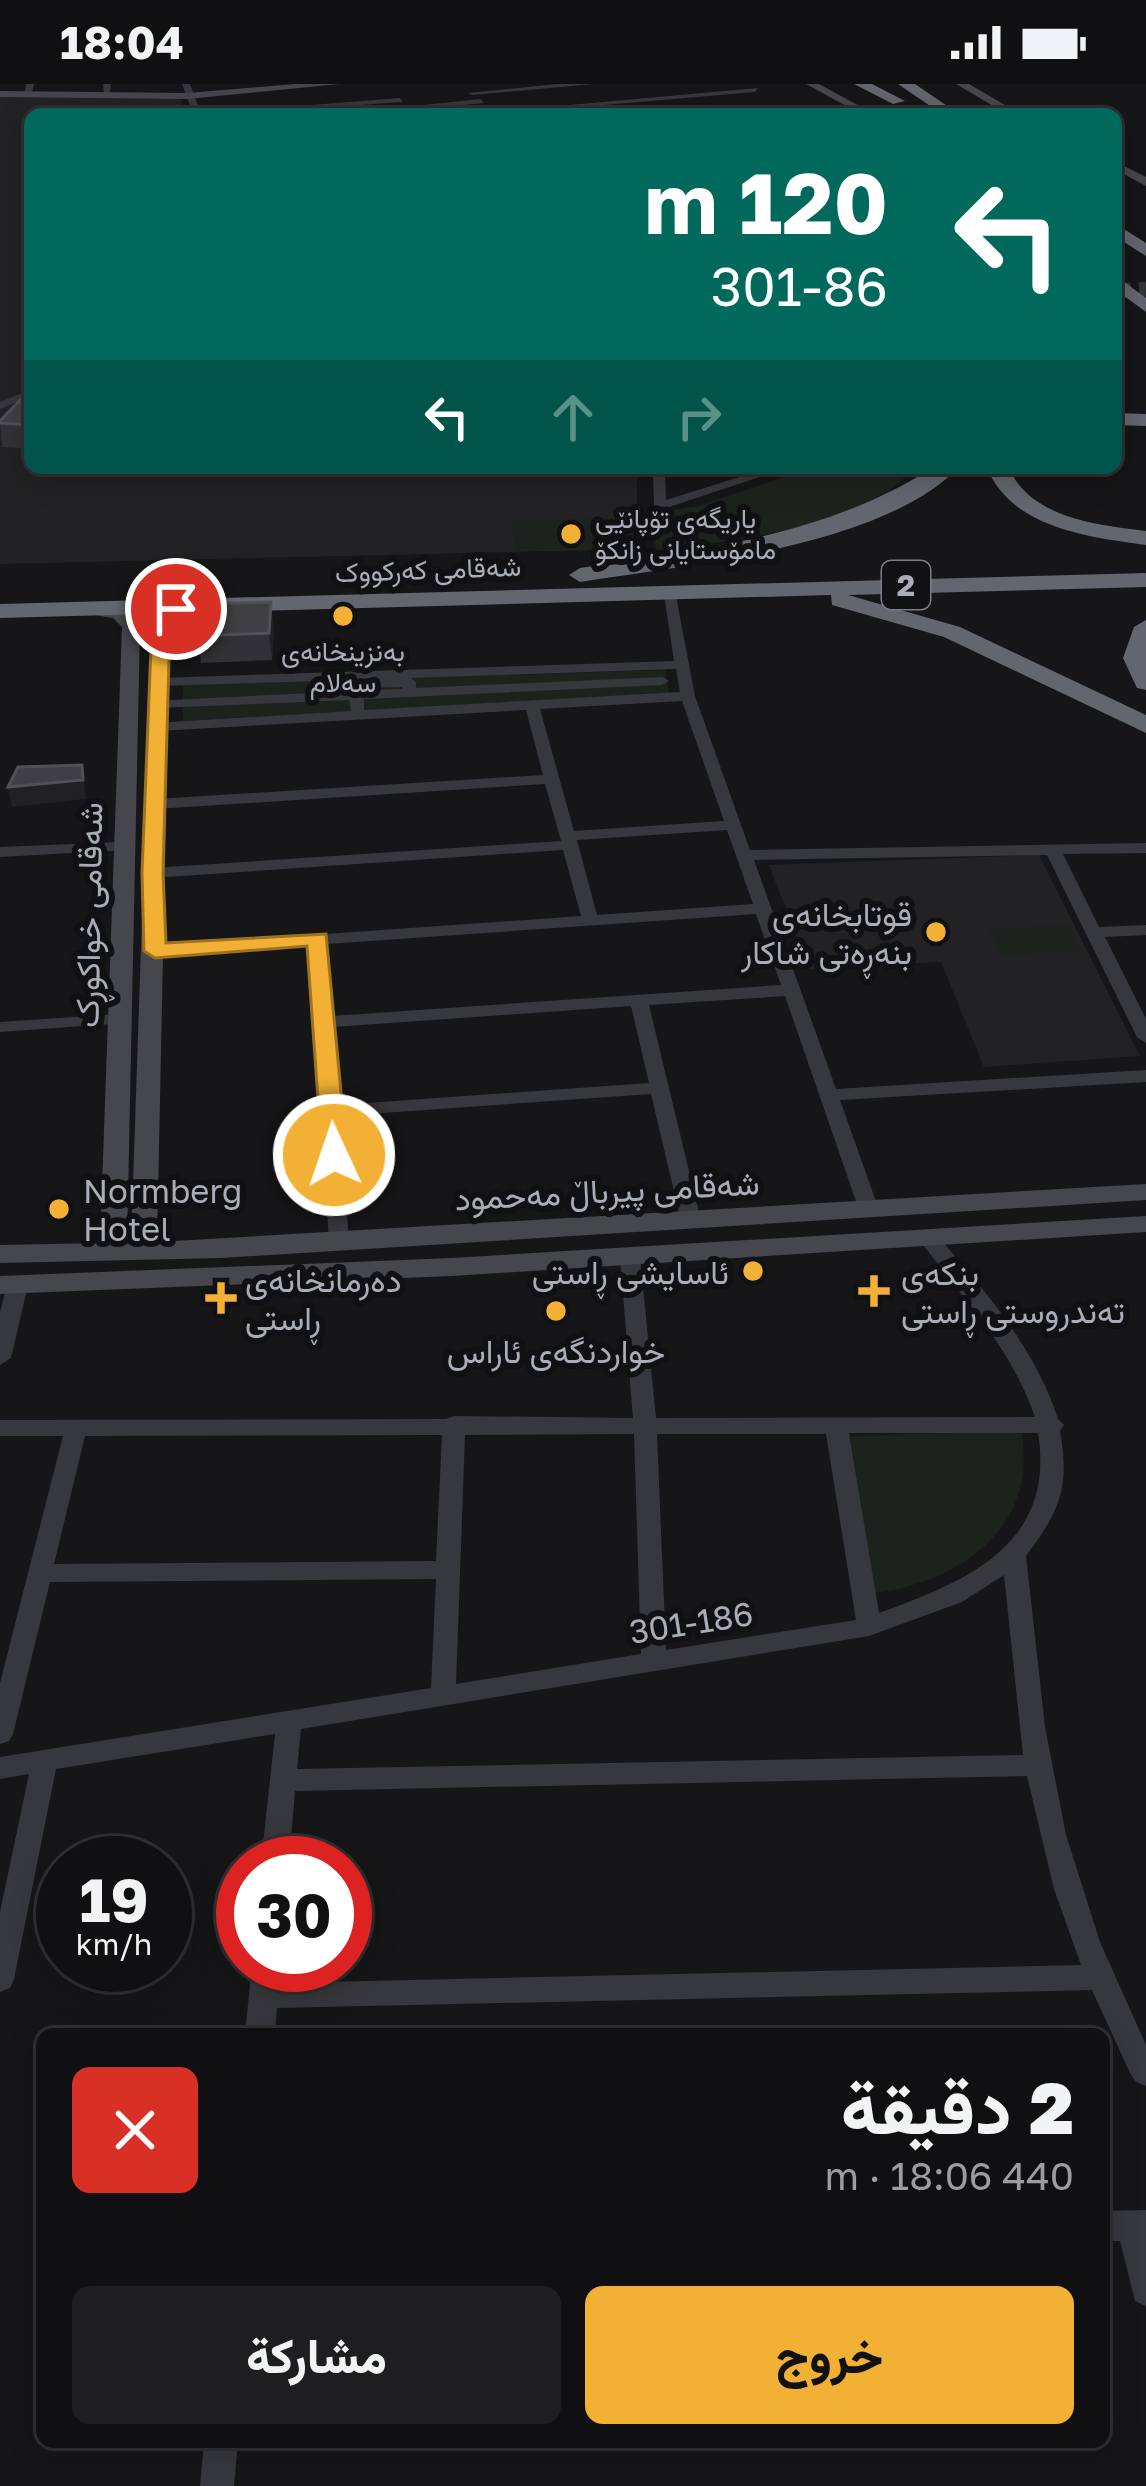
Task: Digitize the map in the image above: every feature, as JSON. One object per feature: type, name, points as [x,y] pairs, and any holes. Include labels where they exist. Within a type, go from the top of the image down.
[{"type":"highway","points":[[862,84],[898,101]]},
{"type":"highway","points":[[871,84],[908,108]]},
{"type":"highway","points":[[905,84],[943,108]]},
{"type":"highway","points":[[916,84],[932,100]]},
{"type":"highway","points":[[1122,265],[1146,284]]},
{"type":"highway","points":[[1122,286],[1146,307]]},
{"type":"highway","points":[[897,499],[924,474]]},
{"type":"highway","points":[[579,575],[822,530],[897,499],[937,474]]},
{"type":"highway","points":[[1001,474],[1009,492],[1036,509],[1088,528],[1146,538]]},
{"type":"highway","name":"شەقامی کەرکووک","points":[[0,591],[1146,560]]},
{"type":"highway","name":"شەقامی کەرکووک","points":[[0,611],[1146,580]]},
{"type":"highway","points":[[742,589],[841,600],[926,621],[1146,724]]},
{"type":"highway","points":[[1146,627],[1135,658],[1146,683]]},
{"type":"main road","points":[[0,92],[29,87],[187,91],[286,84]]},
{"type":"main road","points":[[0,92],[334,84]]},
{"type":"main road","points":[[811,84],[860,108]]},
{"type":"main road","points":[[836,84],[851,102]]},
{"type":"main road","points":[[961,84],[1004,108]]},
{"type":"main road","points":[[973,84],[1015,108]]},
{"type":"main road","name":"شەقامی خواکوڕک","points":[[144,1252],[163,618],[186,606]]},
{"type":"main road","name":"شەقامی خواکوڕک","points":[[89,609],[119,614],[131,626],[121,847],[113,1254]]},
{"type":"main road","name":"شەقامی پیرباڵ مەحمود","points":[[0,1254],[113,1254],[339,1242],[1146,1192]]},
{"type":"main road","points":[[116,1222],[120,1231],[129,1233],[146,1219]]},
{"type":"main road","name":"شەقامی پیرباڵ مەحمود","points":[[9,1285],[630,1257],[1146,1224]]},
{"type":"street","points":[[382,84],[408,107],[481,101]]},
{"type":"street","points":[[460,84],[489,108]]},
{"type":"street","points":[[472,93],[590,84]]},
{"type":"street","points":[[629,84],[651,99]]},
{"type":"street","points":[[568,108],[750,87],[780,108]]},
{"type":"street","points":[[614,102],[622,108]]},
{"type":"street","points":[[659,474],[660,506],[761,474]]},
{"type":"street","points":[[668,591],[688,696],[868,1210]]},
{"type":"street","points":[[158,704],[680,665]]},
{"type":"street","points":[[357,716],[357,684],[409,682],[409,693],[662,681]]},
{"type":"street","points":[[158,704],[356,695]]},
{"type":"street","points":[[158,704],[357,716],[688,696]]},
{"type":"street","points":[[532,706],[590,919]]},
{"type":"street","points":[[155,804],[551,779]]},
{"type":"street","points":[[152,873],[736,825]]},
{"type":"street","points":[[0,852],[121,847]]},
{"type":"street","points":[[746,855],[1146,848]]},
{"type":"street","points":[[1053,850],[1146,1037]]},
{"type":"street","points":[[155,951],[765,908]]},
{"type":"street","points":[[1094,932],[1146,930]]},
{"type":"street","points":[[318,939],[339,1242]]},
{"type":"street","points":[[324,1022],[792,990]]},
{"type":"street","points":[[639,1002],[691,1221]]},
{"type":"street","points":[[0,1027],[119,1019]]},
{"type":"street","points":[[830,1095],[1146,1076]]},
{"type":"street","points":[[332,1111],[659,1088]]},
{"type":"street","name":"301-186","points":[[0,1768],[869,1628],[955,1598],[1014,1556],[1034,1531],[1055,1465],[1052,1425],[1030,1371],[1010,1338],[929,1238]]},
{"type":"street","points":[[630,1257],[645,1426],[654,1660]]},
{"type":"street","points":[[0,1358],[9,1285]]},
{"type":"street","points":[[443,1696],[454,1424]]},
{"type":"street","points":[[836,1424],[869,1628]]},
{"type":"street","points":[[0,1428],[1052,1425]]},
{"type":"street","points":[[0,1734],[76,1428]]},
{"type":"street","points":[[1014,1556],[1034,1765],[1077,1928],[1146,2072]]},
{"type":"street","points":[[38,1573],[447,1570]]},
{"type":"street","points":[[278,1836],[289,1721]]},
{"type":"street","points":[[0,1979],[45,1761]]},
{"type":"street","points":[[283,1780],[1034,1765]]},
{"type":"street","points":[[263,1996],[1100,1977]]},
{"type":"street","points":[[260,2028],[263,1992]]},
{"type":"street","points":[[1127,2226],[1146,2290]]},
{"type":"street","points":[[217,2486],[220,2448]]},
{"type":"shaded area","points":[[0,94],[180,96],[183,108],[24,108],[24,474],[637,474],[637,549],[0,564]]},
{"type":"shaded area","points":[[793,474],[908,474],[863,505],[830,518],[758,536],[656,550],[652,513],[698,506]]},
{"type":"shaded area","name":"یاریگەی تۆپانێی مامۆستایانی زانکۆ","points":[[626,518],[631,547],[515,550],[512,521]]},
{"type":"shaded area","points":[[665,670],[669,693],[183,721],[183,685]]},
{"type":"shaded area","name":"قوتابخانەی بنەڕەتی شاکار","points":[[1039,855],[1140,1056],[984,1067],[941,962],[809,969],[769,865]]},
{"type":"shaded area","points":[[1068,925],[1080,950],[1000,955],[989,929]]},
{"type":"shaded area","points":[[1021,1431],[1024,1464],[1018,1494],[1006,1521],[987,1543],[937,1576],[875,1593],[850,1436]]},
{"type":"building","points":[[24,396],[24,425],[0,421]]},
{"type":"building","points":[[271,602],[269,633],[198,636],[202,604]]},
{"type":"building","points":[[82,765],[83,780],[8,787],[18,767]]},
{"type":"tunnel","points":[[1122,291],[1146,289],[1139,289]]},
{"type":"place","name":"یاریگەی تۆپانێی مامۆستایانی زانکۆ","points":[[571,534]]},
{"type":"place","name":"بەنزینخانەی سەلام","points":[[343,616]]},
{"type":"place","name":"قوتابخانەی بنەڕەتی شاکار","points":[[936,932]]},
{"type":"place","name":"Normberg Hotel","points":[[59,1209]]},
{"type":"place","name":"ئاسایشی ڕاستی","points":[[753,1271]]},
{"type":"place","name":"بنکەی تەندروستی ڕاستی","points":[[874,1291]]},
{"type":"place","name":"دەرمانخانەی ڕاستی","points":[[221,1298]]},
{"type":"place","name":"خواردنگەی ئاراس","points":[[556,1311]]},
{"type":"route","points":[[176,609],[161,622],[152,873],[155,951],[318,939],[334,1155]]}]
